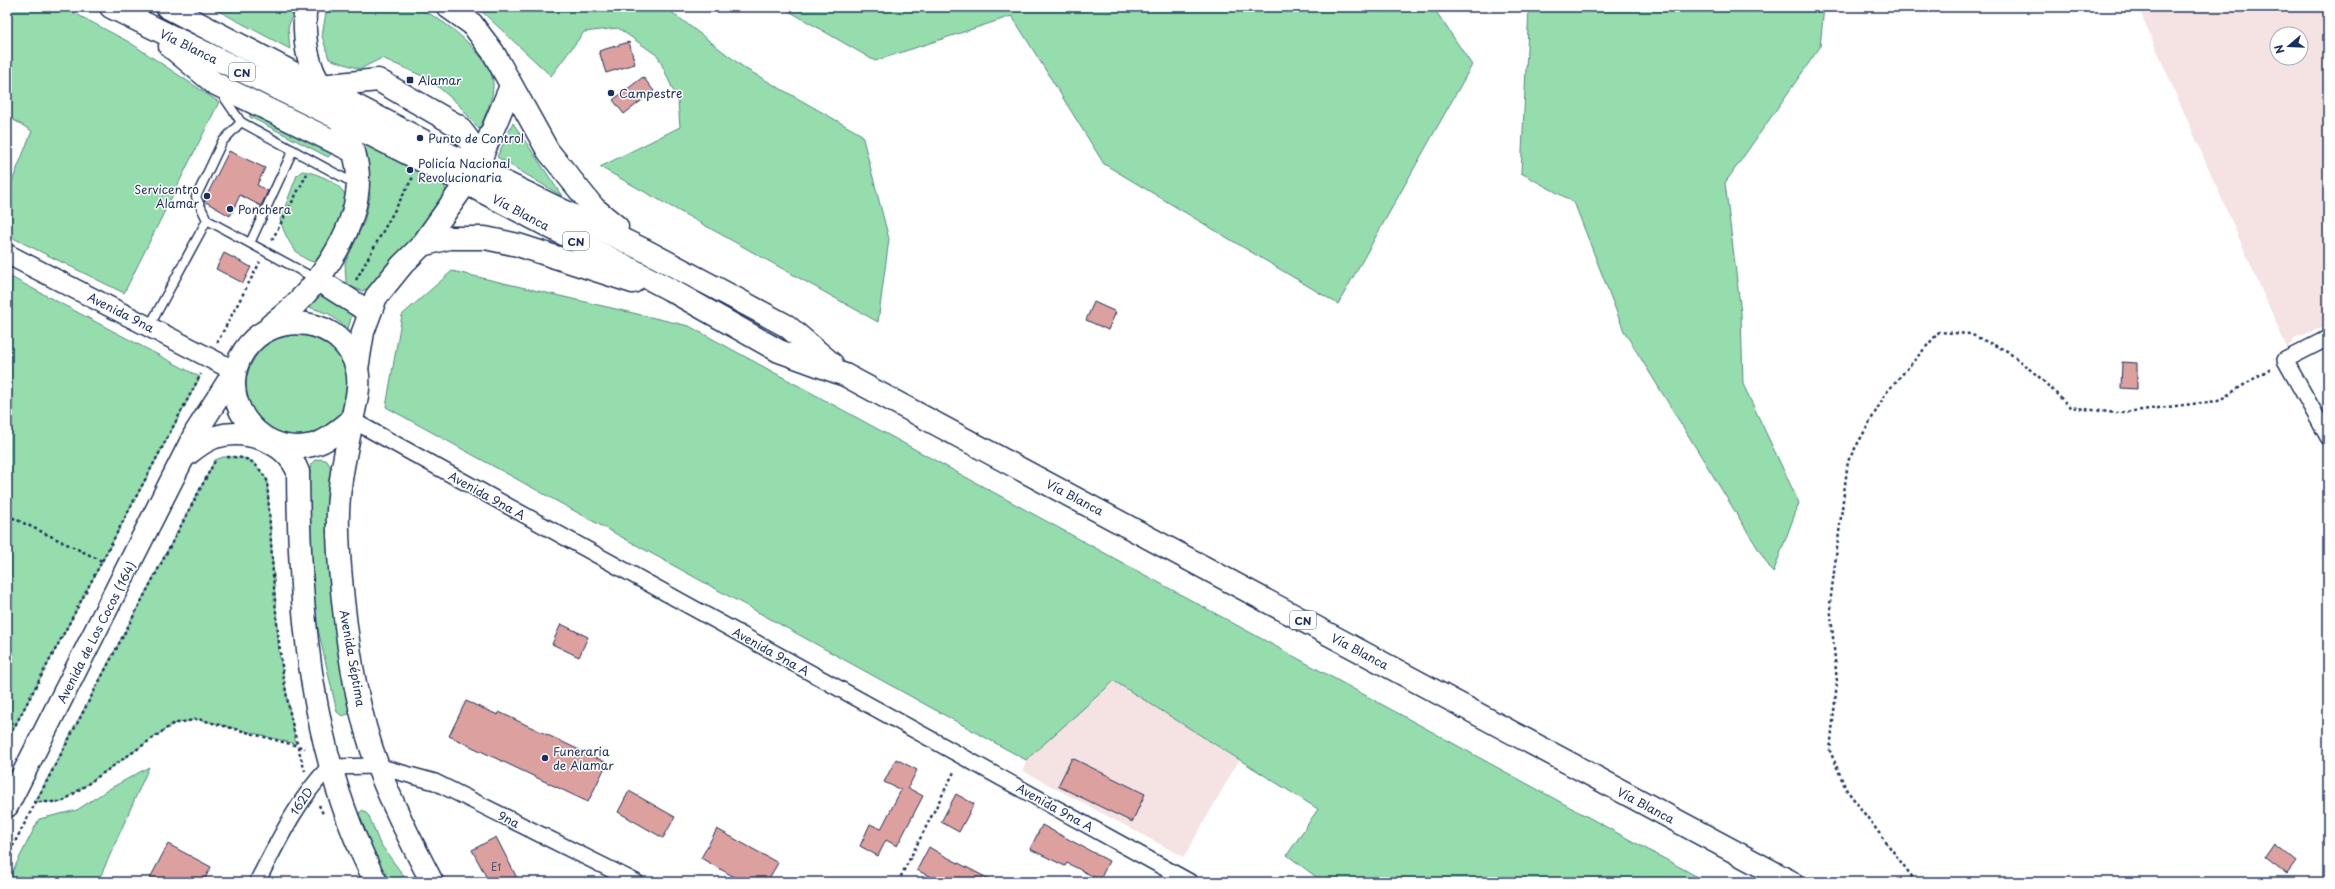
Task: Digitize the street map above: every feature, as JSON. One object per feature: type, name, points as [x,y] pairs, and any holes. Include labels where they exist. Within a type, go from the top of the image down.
[{"type":"main road","name":"Vía Blanca","points":[[111,7],[340,119],[422,161],[471,176],[646,251],[787,326],[845,375]]},
{"type":"main road","name":"Vía Blanca","points":[[167,7],[320,86],[471,176],[779,350],[845,375],[1791,882]]},
{"type":"main road","points":[[307,7],[305,11],[304,38],[308,56],[320,86],[332,101],[353,151],[357,185],[355,209],[348,227],[330,261],[317,279],[298,303],[257,336],[243,351],[235,370],[234,392],[240,412],[252,429],[294,463],[298,472],[301,595],[315,699],[329,767],[345,812],[376,882]]},
{"type":"main road","points":[[448,7],[472,24],[493,52],[548,151],[594,208],[646,251]]},
{"type":"main road","points":[[144,24],[214,83],[353,151]]},
{"type":"main road","points":[[320,86],[378,80],[458,126],[471,143],[471,176]]},
{"type":"main road","points":[[268,441],[288,447],[308,446],[327,440],[352,420],[359,390],[357,369],[362,332],[376,297],[387,283],[422,246],[471,176],[511,86]]},
{"type":"main road","points":[[422,246],[449,238],[485,238],[518,245],[685,298]]},
{"type":"main road","points":[[317,279],[369,312]]},
{"type":"main road","points":[[257,336],[275,325],[296,322],[317,325],[335,335],[349,350],[357,369]]},
{"type":"main road","name":"Avenida de Los Cocos (164)","points":[[8,804],[196,432],[235,370]]},
{"type":"main road","name":"Avenida Séptima","points":[[352,420],[342,469],[338,512],[339,564],[347,642],[359,700],[377,766],[400,821],[432,882]]},
{"type":"main road","name":"Avenida de Los Cocos (164)","points":[[184,457],[201,444],[215,438],[232,434],[249,435],[268,441]]},
{"type":"main road","points":[[1760,866],[1778,882]]},
{"type":"street","name":"Avenida 9na","points":[[7,254],[235,370]]},
{"type":"street","points":[[2328,338],[2286,360],[2328,437]]},
{"type":"street","name":"Avenida 9na A","points":[[352,420],[1190,882]]},
{"type":"street","points":[[329,767],[377,766]]},
{"type":"street","name":"9na","points":[[377,766],[435,782],[636,882]]},
{"type":"street","name":"162D","points":[[257,882],[294,810],[310,787],[329,767]]},
{"type":"lane","points":[[214,83],[241,122],[357,185]]},
{"type":"lane","points":[[241,122],[222,142],[196,197],[207,220],[317,279]]},
{"type":"lane","points":[[250,243],[293,150]]},
{"type":"lane","points":[[149,327],[207,220]]},
{"type":"path","points":[[7,741],[314,161]]},
{"type":"path","points":[[346,298],[422,161]]},
{"type":"path","points":[[1916,882],[1846,789],[1830,751],[1837,682],[1830,604],[1848,461],[1886,393],[1939,332],[1970,334],[2007,351],[2038,376],[2070,407],[2116,413],[2218,401],[2286,360]]},
{"type":"path","points":[[7,857],[215,460],[222,457],[241,457],[255,462],[267,480],[279,653],[296,744],[310,787],[326,820]]},
{"type":"path","points":[[7,515],[102,561]]},
{"type":"path","points":[[8,804],[62,802],[173,724],[198,719],[302,746],[329,767]]},
{"type":"path","points":[[898,882],[962,756]]},
{"type":"shaded area","points":[[2138,7],[2328,7],[2328,326],[2296,337],[2287,348]]},
{"type":"shaded area","points":[[1114,681],[1239,760],[1184,857],[1023,771],[1026,760]]},
{"type":"green space","points":[[7,7],[63,7],[129,42],[219,102],[124,293],[7,235],[7,194],[32,131],[7,116]]},
{"type":"green space","points":[[211,7],[295,7],[288,28],[290,49]]},
{"type":"green space","points":[[327,7],[410,7],[432,15],[456,32],[468,42],[486,63],[493,80],[492,94],[488,109],[479,129],[458,104],[429,79],[382,58],[360,69],[329,59],[322,36]]},
{"type":"green space","points":[[477,7],[665,7],[746,69],[862,135],[889,239],[878,322],[600,167],[680,127],[678,101],[658,56],[618,28],[584,32],[551,76]]},
{"type":"green space","points":[[782,7],[1433,7],[1472,65],[1338,304],[1104,164],[1012,16],[875,61]]},
{"type":"green space","points":[[1529,7],[1824,7],[1820,47],[1725,183],[1741,313],[1743,384],[1799,503],[1773,573],[1624,331],[1574,202],[1521,173]]},
{"type":"green space","points":[[249,110],[335,151],[328,157],[250,117]]},
{"type":"green space","points":[[513,123],[562,196],[497,157]]},
{"type":"green space","points":[[362,141],[444,184],[447,194],[377,284],[362,291],[352,287],[346,282],[345,263],[364,222],[370,197],[368,162]]},
{"type":"green space","points":[[302,171],[321,176],[335,184],[341,188],[346,199],[339,224],[324,250],[314,262],[307,260],[296,252],[285,234],[280,220],[297,175]]},
{"type":"green space","points":[[452,271],[689,326],[1707,882],[1323,882],[1287,855],[1318,809],[1114,681],[1026,760],[386,407],[402,315]]},
{"type":"green space","points":[[7,275],[200,377],[7,741]]},
{"type":"green space","points":[[322,292],[352,315],[348,329],[329,314],[309,307]]},
{"type":"green space","points":[[297,335],[317,339],[325,343],[333,350],[340,358],[344,366],[348,386],[344,406],[340,414],[333,422],[325,429],[317,433],[297,437],[277,433],[269,429],[261,422],[254,414],[250,406],[246,386],[250,366],[254,358],[261,350],[269,343],[277,339]]},
{"type":"green space","points":[[223,457],[245,458],[250,460],[258,467],[267,480],[279,653],[296,744],[198,719],[173,724],[62,802],[35,802],[215,460]]},
{"type":"green space","points":[[322,459],[327,461],[331,468],[327,527],[330,586],[350,704],[349,714],[342,716],[337,712],[312,603],[308,487],[311,464],[315,460]]},
{"type":"green space","points":[[149,767],[98,882],[7,882],[39,819],[77,810],[109,789]]},
{"type":"green space","points":[[363,810],[369,816],[379,842],[408,882],[388,882],[359,820],[359,813]]},
{"type":"building","points":[[629,42],[635,64],[606,73],[599,51]]},
{"type":"building","points":[[643,77],[654,91],[624,114],[613,100]]},
{"type":"building","points":[[229,151],[265,168],[257,185],[268,191],[261,206],[240,195],[230,216],[204,201]]},
{"type":"building","points":[[224,253],[251,267],[243,283],[216,269]]},
{"type":"building","points":[[1094,302],[1116,312],[1108,330],[1086,320]]},
{"type":"building","points":[[2122,362],[2137,363],[2137,389],[2121,388]]},
{"type":"building","points":[[561,624],[588,637],[579,657],[552,644]]},
{"type":"building","points":[[466,701],[498,715],[499,712],[607,763],[588,802],[449,736]]},
{"type":"building","points":[[1072,758],[1145,794],[1132,822],[1058,786]]},
{"type":"building","points":[[896,759],[917,770],[908,788],[923,796],[897,846],[886,840],[878,856],[860,846],[870,824],[881,829],[901,790],[884,782]]},
{"type":"building","points":[[629,791],[675,817],[663,838],[618,812]]},
{"type":"building","points":[[956,794],[974,804],[959,832],[941,822]]},
{"type":"building","points":[[1042,825],[1109,861],[1100,880],[1067,863],[1065,866],[1030,849]]},
{"type":"building","points":[[717,829],[778,863],[767,882],[743,882],[701,858]]},
{"type":"building","points":[[496,837],[519,882],[489,882],[472,850]]},
{"type":"building","points":[[168,844],[211,867],[203,882],[148,882]]},
{"type":"building","points":[[2274,844],[2296,862],[2287,874],[2265,857]]},
{"type":"building","points":[[929,847],[995,882],[940,882],[917,870]]},
{"type":"place","name":"Alamar","points":[[410,80]]},
{"type":"place","name":"Campestre","points":[[611,93]]},
{"type":"place","name":"Punto de Control","points":[[420,138]]},
{"type":"place","name":"Policía Nacional Revolucionaria","points":[[410,170]]},
{"type":"place","name":"Servicentro Alamar","points":[[207,196]]},
{"type":"place","name":"Ponchera","points":[[230,209]]},
{"type":"place","name":"Funeraria de Alamar","points":[[545,758]]}]
